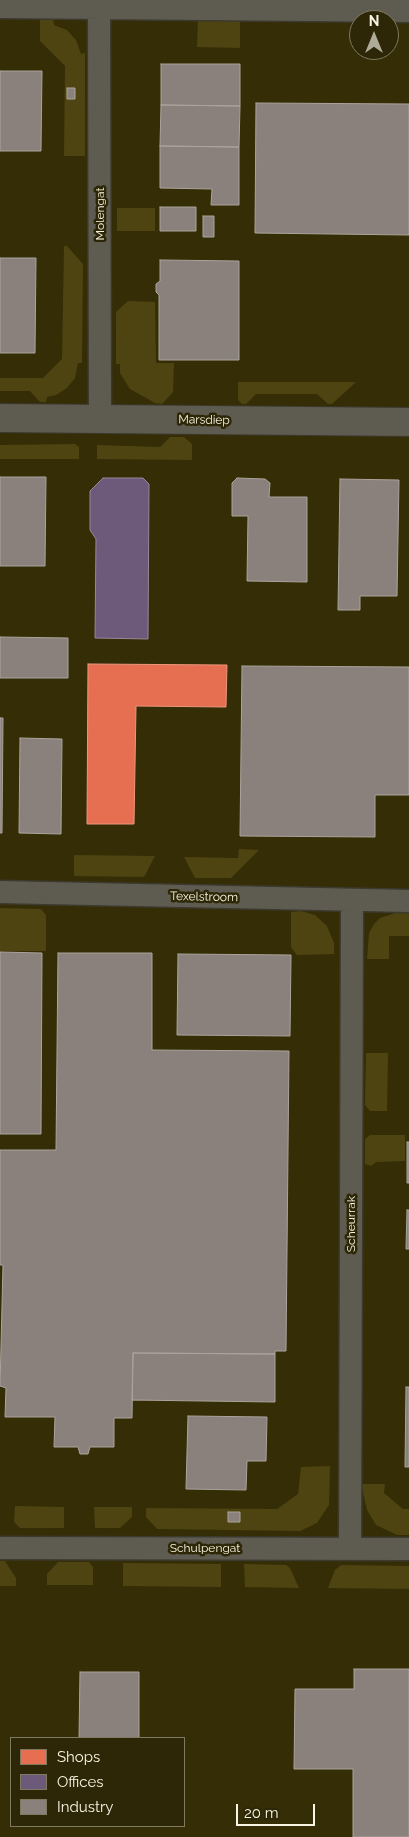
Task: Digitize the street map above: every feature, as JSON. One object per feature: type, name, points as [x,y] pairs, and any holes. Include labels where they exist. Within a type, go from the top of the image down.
[{"type":"street","points":[[0,7],[409,10]]},
{"type":"street","name":"Molengat","points":[[100,8],[100,419]]},
{"type":"street","name":"Marsdiep","points":[[0,418],[409,422]]},
{"type":"street","name":"Texelstroom","points":[[0,892],[409,901]]},
{"type":"street","name":"Scheurrak","points":[[350,1548],[352,900]]},
{"type":"street","name":"Schulpengat","points":[[0,1548],[409,1549]]},
{"type":"shaded area","points":[[0,0],[409,0],[409,1837],[0,1837]]},
{"type":"shaded area","points":[[40,18],[53,18],[54,25],[67,30],[76,40],[81,54],[85,53],[85,156],[64,156],[65,66],[40,41]]},
{"type":"shaded area","points":[[198,20],[240,21],[240,48],[197,47]]},
{"type":"shaded area","points":[[117,208],[155,208],[155,231],[117,231]]},
{"type":"shaded area","points":[[64,246],[67,246],[83,264],[82,363],[78,363],[75,378],[67,388],[56,395],[47,397],[46,402],[40,402],[30,391],[0,391],[0,378],[43,378],[62,359]]},
{"type":"shaded area","points":[[128,301],[155,302],[156,363],[174,363],[173,392],[162,404],[155,403],[130,389],[120,373],[120,364],[116,364],[116,312]]},
{"type":"shaded area","points":[[238,382],[356,382],[332,404],[328,404],[317,394],[256,394],[246,404],[242,404],[238,400]]},
{"type":"shaded area","points":[[170,437],[184,437],[192,444],[192,460],[97,459],[97,445],[160,447]]},
{"type":"shaded area","points":[[75,444],[79,447],[79,459],[0,459],[0,445]]},
{"type":"shaded area","points":[[239,849],[259,850],[231,878],[195,878],[184,857],[238,858]]},
{"type":"shaded area","points":[[74,855],[155,856],[144,877],[74,876]]},
{"type":"shaded area","points":[[0,908],[41,909],[46,915],[46,951],[0,951]]},
{"type":"shaded area","points":[[301,911],[315,915],[327,926],[334,943],[334,954],[297,955],[291,947],[291,912]]},
{"type":"shaded area","points":[[395,913],[409,913],[409,936],[389,936],[389,959],[367,959],[369,933],[374,924],[380,918]]},
{"type":"shaded area","points":[[366,1053],[388,1053],[387,1111],[370,1111],[365,1105]]},
{"type":"shaded area","points":[[370,1135],[405,1135],[405,1161],[376,1162],[371,1166],[365,1164],[365,1139]]},
{"type":"shaded area","points":[[330,1466],[329,1505],[317,1523],[300,1531],[157,1529],[146,1517],[146,1508],[277,1509],[298,1494],[301,1467]]},
{"type":"shaded area","points":[[361,1484],[385,1484],[384,1493],[403,1509],[409,1509],[409,1535],[397,1535],[376,1525],[367,1510]]},
{"type":"shaded area","points":[[15,1506],[64,1507],[64,1528],[20,1528],[14,1522]]},
{"type":"shaded area","points":[[94,1507],[132,1507],[132,1517],[120,1528],[95,1528]]},
{"type":"shaded area","points":[[0,1561],[5,1561],[16,1578],[16,1586],[0,1586]]},
{"type":"shaded area","points":[[58,1562],[89,1562],[93,1567],[93,1585],[47,1585],[47,1574]]},
{"type":"shaded area","points":[[123,1563],[221,1564],[221,1587],[123,1586]]},
{"type":"shaded area","points":[[244,1564],[286,1565],[290,1568],[299,1588],[245,1587]]},
{"type":"shaded area","points":[[341,1565],[409,1566],[409,1589],[328,1588],[335,1570]]},
{"type":"building: Shops","points":[[88,664],[227,665],[226,707],[136,706],[134,824],[87,824]]},
{"type":"building: Offices","points":[[103,478],[143,478],[149,484],[148,639],[95,638],[96,539],[90,530],[90,491]]},
{"type":"building: Industry","points":[[161,64],[240,64],[240,106],[161,105]]},
{"type":"building: Industry","points":[[0,71],[42,71],[41,151],[0,151]]},
{"type":"building: Industry","points":[[67,88],[75,88],[75,99],[67,99]]},
{"type":"building: Industry","points":[[256,103],[409,104],[409,235],[255,233]]},
{"type":"building: Industry","points":[[161,105],[240,106],[239,147],[160,146]]},
{"type":"building: Industry","points":[[160,146],[239,147],[239,205],[211,205],[212,189],[160,188]]},
{"type":"building: Industry","points":[[160,207],[196,207],[196,231],[160,231]]},
{"type":"building: Industry","points":[[203,216],[214,216],[214,237],[203,237]]},
{"type":"building: Industry","points":[[0,258],[36,258],[35,353],[0,353]]},
{"type":"building: Industry","points":[[160,260],[239,261],[239,360],[159,360],[159,295],[156,292],[156,284],[160,281]]},
{"type":"building: Industry","points":[[0,477],[46,477],[45,566],[0,566]]},
{"type":"building: Industry","points":[[237,478],[265,479],[270,483],[269,497],[307,497],[307,582],[247,581],[248,516],[232,516],[232,483]]},
{"type":"building: Industry","points":[[340,479],[399,480],[397,596],[360,596],[360,610],[338,610]]},
{"type":"building: Industry","points":[[0,637],[68,638],[68,678],[0,678]]},
{"type":"building: Industry","points":[[242,666],[409,667],[409,795],[375,795],[375,837],[240,836]]},
{"type":"building: Industry","points":[[0,718],[3,718],[2,833],[0,833]]},
{"type":"building: Industry","points":[[20,738],[62,739],[61,834],[19,833]]},
{"type":"building: Industry","points":[[0,952],[42,953],[41,1134],[0,1134]]},
{"type":"building: Industry","points":[[58,953],[152,953],[152,1050],[289,1051],[286,1351],[275,1351],[275,1354],[133,1353],[132,1418],[114,1418],[114,1447],[90,1447],[88,1454],[80,1454],[78,1447],[54,1447],[55,1417],[5,1417],[6,1388],[0,1386],[3,1265],[0,1265],[0,1150],[56,1150]]},
{"type":"building: Industry","points":[[178,954],[291,955],[290,1036],[177,1035]]},
{"type":"building: Industry","points":[[407,1142],[409,1142],[409,1183],[407,1183]]},
{"type":"building: Industry","points":[[407,1210],[409,1210],[409,1249],[406,1249]]},
{"type":"building: Industry","points":[[133,1353],[275,1354],[275,1402],[132,1400]]},
{"type":"building: Industry","points":[[406,1387],[409,1387],[409,1467],[405,1467]]},
{"type":"building: Industry","points":[[188,1416],[267,1417],[266,1461],[247,1461],[246,1490],[186,1489]]},
{"type":"building: Industry","points":[[228,1512],[240,1512],[240,1522],[228,1522]]},
{"type":"building: Industry","points":[[354,1669],[409,1669],[409,1837],[353,1837],[353,1769],[294,1769],[295,1689],[354,1689]]},
{"type":"building: Industry","points":[[80,1672],[139,1672],[139,1737],[79,1737]]}]
